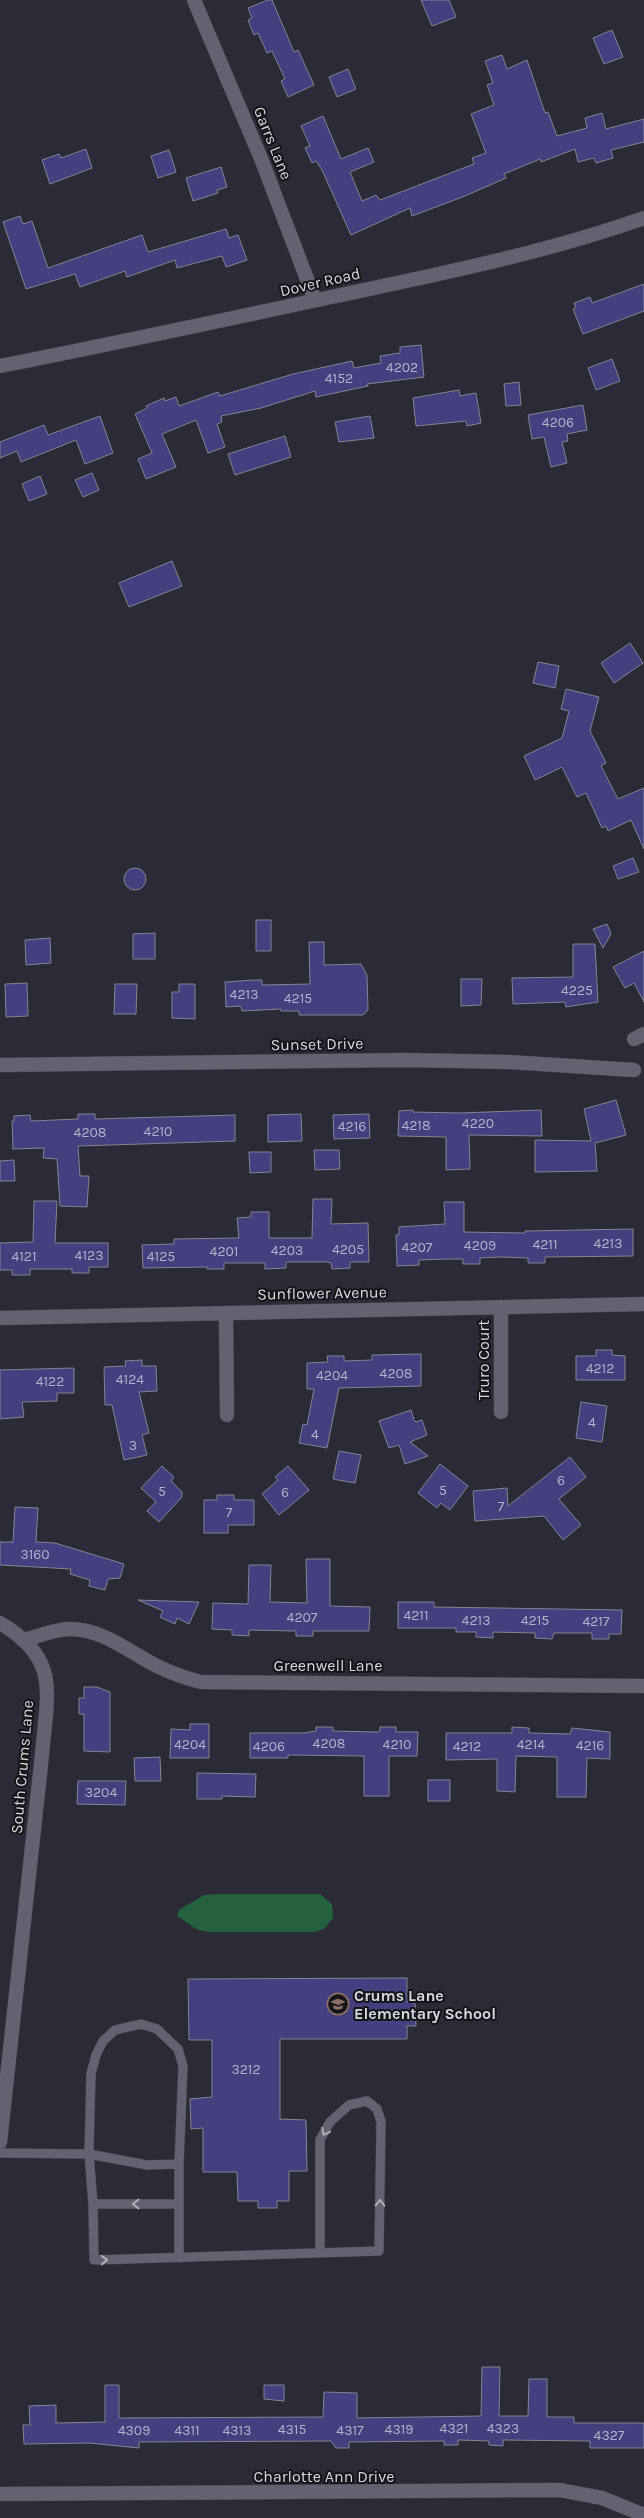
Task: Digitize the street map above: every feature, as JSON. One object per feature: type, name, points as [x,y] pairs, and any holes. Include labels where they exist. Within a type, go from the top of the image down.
[{"type":"street","name":"Garrs Lane","points":[[194,0],[262,161],[315,300]]},
{"type":"street","name":"Dover Road","points":[[0,366],[250,316],[315,300],[481,265],[552,247],[644,218]]},
{"type":"street","name":"Sunset Drive","points":[[0,1065],[404,1060],[509,1062],[634,1070]]},
{"type":"street","name":"Sunflower Avenue","points":[[0,1318],[644,1304]]},
{"type":"street","name":"Truro Court","points":[[501,1307],[501,1412]]},
{"type":"street","points":[[226,1313],[228,1415]]},
{"type":"street","name":"South Crums Lane","points":[[0,1623],[33,1647],[44,1664],[46,1684],[45,1716],[0,2142]]},
{"type":"street","name":"Greenwell Lane","points":[[25,1640],[63,1630],[96,1634],[118,1643],[156,1666],[181,1677],[201,1682],[644,1686]]},
{"type":"street","points":[[644,1679],[644,1686]]},
{"type":"street","name":"Charlotte Ann Drive","points":[[0,2494],[560,2490],[602,2498],[644,2515]]},
{"type":"lane","points":[[179,2258],[179,2164],[183,2066],[178,2049],[157,2029],[140,2024],[115,2030],[103,2041],[90,2074],[88,2154],[93,2204],[94,2260],[179,2258],[379,2251],[381,2121],[377,2109],[367,2101],[349,2105],[330,2122],[320,2140],[320,2253]]},
{"type":"lane","points":[[0,2153],[88,2154],[147,2165],[179,2164]]},
{"type":"lane","points":[[93,2204],[179,2204]]},
{"type":"green space","points":[[320,1894],[332,1904],[333,1918],[324,1929],[314,1932],[209,1932],[198,1930],[177,1916],[179,1910],[204,1895]]},
{"type":"building","points":[[272,0],[294,52],[298,50],[314,85],[288,97],[281,81],[285,79],[272,51],[267,53],[258,33],[254,35],[248,20],[252,18],[248,8]]},
{"type":"building","points":[[421,0],[449,0],[456,17],[432,26]]},
{"type":"building","points":[[612,30],[623,57],[604,64],[593,38]]},
{"type":"building","points":[[502,55],[507,69],[527,60],[545,113],[548,112],[557,136],[587,128],[585,118],[602,113],[606,129],[644,119],[644,142],[611,150],[613,158],[596,163],[594,158],[578,162],[575,149],[541,162],[540,159],[504,174],[506,178],[465,196],[412,216],[410,208],[351,235],[322,170],[316,161],[312,163],[305,148],[310,146],[301,126],[323,116],[341,159],[368,148],[374,162],[350,172],[362,201],[376,195],[380,200],[474,164],[472,158],[486,153],[471,114],[494,105],[487,85],[493,83],[485,61]]},
{"type":"building","points":[[348,69],[356,89],[337,97],[329,77]]},
{"type":"building","points":[[86,149],[92,168],[50,184],[42,160],[59,154],[61,158]]},
{"type":"building","points":[[169,150],[176,172],[158,178],[151,156]]},
{"type":"building","points":[[221,167],[227,187],[217,190],[218,193],[193,201],[186,178]]},
{"type":"building","points":[[20,216],[23,224],[32,221],[48,268],[142,235],[148,252],[226,229],[229,238],[238,235],[247,260],[226,267],[222,256],[177,268],[175,260],[127,277],[125,271],[80,287],[75,274],[26,289],[3,222]]},
{"type":"building","points":[[644,284],[644,311],[583,334],[573,309],[576,308],[574,303],[590,297],[592,303]]},
{"type":"building","points":[[421,345],[424,377],[367,384],[368,386],[316,397],[315,391],[261,408],[221,416],[222,422],[217,424],[225,447],[208,453],[196,420],[162,434],[176,467],[146,479],[138,459],[152,453],[135,414],[147,408],[146,406],[164,398],[165,401],[176,397],[179,406],[218,392],[220,396],[293,374],[352,361],[354,368],[381,363],[380,356],[400,353],[400,347]]},
{"type":"building","points":[[612,359],[620,381],[596,390],[588,368]]},
{"type":"building","points":[[519,382],[521,405],[506,406],[504,384]]},
{"type":"building","points":[[459,390],[460,396],[476,393],[481,423],[467,426],[466,421],[416,426],[413,398]]},
{"type":"building","points":[[583,405],[587,430],[567,434],[568,441],[562,442],[567,463],[551,467],[544,437],[532,439],[528,415]]},
{"type":"building","points":[[100,416],[113,453],[85,464],[76,440],[21,462],[17,451],[0,458],[0,442],[44,425],[48,435]]},
{"type":"building","points":[[370,416],[374,438],[339,442],[335,422]]},
{"type":"building","points":[[285,436],[291,457],[235,475],[228,454]]},
{"type":"building","points":[[92,473],[99,490],[83,497],[75,480]]},
{"type":"building","points":[[40,476],[47,494],[29,501],[22,484]]},
{"type":"building","points":[[172,561],[182,586],[129,607],[119,583]]},
{"type":"building","points":[[630,643],[643,663],[614,683],[601,663]]},
{"type":"building","points":[[538,662],[559,666],[555,688],[533,683]]},
{"type":"building","points":[[566,689],[599,697],[590,731],[606,763],[601,766],[618,799],[644,788],[644,849],[631,820],[608,831],[606,826],[602,828],[586,793],[577,797],[562,767],[535,780],[524,756],[562,738],[569,711],[561,709]]},
{"type":"building","points":[[633,858],[639,872],[618,879],[613,866]]},
{"type":"building","points":[[135,868],[143,871],[146,879],[143,887],[135,890],[127,887],[124,879],[127,871]]},
{"type":"building","points":[[256,920],[271,920],[271,951],[256,951]]},
{"type":"building","points":[[607,924],[611,934],[603,948],[593,929]]},
{"type":"building","points":[[155,933],[155,959],[133,959],[133,934]]},
{"type":"building","points":[[50,938],[51,963],[26,965],[25,940]]},
{"type":"building","points":[[309,942],[324,942],[324,965],[361,964],[367,975],[368,1010],[363,1015],[299,1015],[299,1011],[281,1011],[281,1009],[242,1011],[241,1006],[226,1007],[225,982],[262,980],[262,985],[310,984]]},
{"type":"building","points":[[573,944],[595,944],[598,1002],[566,1007],[565,1002],[513,1004],[512,978],[573,977]]},
{"type":"building","points":[[644,951],[644,1002],[634,983],[625,988],[613,967]]},
{"type":"building","points":[[461,979],[482,979],[481,1005],[461,1006]]},
{"type":"building","points":[[27,983],[28,1016],[6,1017],[5,984]]},
{"type":"building","points":[[115,984],[137,984],[136,1014],[114,1014]]},
{"type":"building","points":[[179,984],[195,984],[195,1019],[172,1018],[172,992],[179,992]]},
{"type":"building","points":[[616,1100],[626,1135],[595,1143],[597,1171],[535,1172],[535,1140],[591,1141],[584,1109]]},
{"type":"building","points":[[413,1110],[413,1112],[460,1113],[541,1110],[542,1136],[469,1135],[470,1169],[446,1170],[446,1137],[398,1136],[399,1111]]},
{"type":"building","points":[[78,1114],[95,1114],[95,1119],[235,1115],[235,1141],[78,1146],[80,1176],[89,1176],[87,1207],[60,1206],[57,1159],[43,1158],[44,1148],[13,1149],[12,1121],[14,1121],[14,1116],[30,1115],[31,1121],[78,1119]]},
{"type":"building","points":[[301,1114],[302,1141],[268,1142],[268,1115]]},
{"type":"building","points":[[369,1114],[370,1138],[334,1139],[333,1115]]},
{"type":"building","points":[[314,1150],[339,1150],[340,1169],[315,1170]]},
{"type":"building","points":[[249,1152],[271,1152],[271,1172],[250,1173]]},
{"type":"building","points":[[14,1160],[15,1181],[0,1181],[0,1161]]},
{"type":"building","points":[[313,1199],[332,1199],[331,1224],[368,1223],[369,1262],[350,1262],[350,1268],[332,1269],[331,1263],[327,1262],[286,1262],[286,1268],[265,1269],[265,1263],[224,1263],[224,1269],[207,1269],[207,1267],[143,1268],[142,1245],[174,1244],[174,1239],[239,1238],[237,1218],[251,1217],[251,1212],[269,1212],[269,1238],[312,1238]]},
{"type":"building","points":[[34,1201],[57,1201],[55,1243],[108,1243],[108,1267],[89,1267],[89,1273],[72,1273],[72,1269],[30,1269],[30,1275],[12,1275],[12,1270],[0,1270],[0,1243],[33,1242]]},
{"type":"building","points":[[444,1202],[464,1202],[464,1232],[525,1233],[525,1231],[633,1229],[633,1256],[545,1257],[545,1263],[528,1263],[528,1258],[500,1257],[480,1258],[480,1264],[463,1264],[463,1259],[419,1260],[419,1265],[397,1266],[396,1235],[399,1235],[399,1227],[445,1224]]},
{"type":"building","points":[[596,1350],[612,1350],[612,1355],[625,1356],[625,1380],[576,1380],[576,1356],[596,1356]]},
{"type":"building","points":[[421,1354],[421,1386],[339,1388],[327,1448],[299,1443],[303,1424],[307,1425],[314,1389],[307,1389],[307,1363],[328,1362],[327,1356],[344,1356],[344,1361],[372,1360],[372,1355]]},
{"type":"building","points":[[142,1360],[142,1366],[156,1366],[157,1391],[139,1392],[149,1433],[142,1435],[147,1455],[124,1460],[112,1405],[105,1405],[104,1367],[126,1366],[125,1361]]},
{"type":"building","points":[[74,1368],[74,1393],[57,1393],[57,1401],[22,1402],[24,1417],[0,1419],[0,1370]]},
{"type":"building","points":[[581,1402],[607,1406],[602,1442],[576,1438]]},
{"type":"building","points":[[411,1410],[416,1422],[422,1420],[427,1435],[410,1442],[428,1456],[405,1464],[399,1445],[389,1448],[379,1421]]},
{"type":"building","points":[[339,1451],[361,1455],[355,1483],[333,1479]]},
{"type":"building","points":[[570,1457],[586,1477],[559,1499],[581,1525],[563,1540],[544,1516],[475,1521],[473,1491],[507,1488],[508,1506]]},
{"type":"building","points":[[440,1464],[468,1486],[450,1510],[441,1503],[437,1508],[418,1493]]},
{"type":"building","points":[[162,1466],[174,1477],[171,1481],[182,1492],[182,1497],[159,1522],[147,1511],[156,1502],[141,1488]]},
{"type":"building","points":[[288,1466],[309,1490],[279,1515],[262,1494],[278,1480],[275,1477]]},
{"type":"building","points":[[217,1495],[234,1495],[234,1500],[254,1500],[254,1525],[228,1525],[228,1533],[204,1533],[204,1500],[217,1500]]},
{"type":"building","points":[[15,1507],[38,1508],[36,1542],[55,1543],[124,1564],[120,1578],[108,1579],[105,1590],[89,1586],[90,1580],[70,1574],[71,1569],[0,1565],[0,1542],[13,1542]]},
{"type":"building","points":[[306,1559],[330,1559],[330,1606],[370,1607],[369,1631],[313,1631],[313,1636],[296,1636],[296,1631],[249,1630],[249,1636],[232,1635],[232,1630],[212,1629],[213,1603],[248,1604],[249,1565],[271,1565],[270,1602],[307,1603]]},
{"type":"building","points":[[138,1600],[199,1602],[189,1624],[177,1618],[175,1624],[160,1617],[163,1611]]},
{"type":"building","points":[[398,1602],[434,1602],[434,1607],[622,1610],[621,1634],[609,1634],[609,1639],[592,1639],[592,1633],[554,1633],[552,1639],[535,1638],[535,1633],[493,1632],[493,1638],[476,1637],[476,1632],[456,1632],[456,1628],[398,1628]]},
{"type":"building","points":[[84,1687],[97,1687],[110,1692],[110,1752],[84,1751],[84,1714],[79,1714],[79,1698],[84,1698]]},
{"type":"building","points":[[190,1724],[209,1724],[209,1758],[170,1758],[171,1729],[190,1730]]},
{"type":"building","points":[[316,1727],[333,1727],[333,1731],[377,1732],[380,1731],[380,1727],[396,1727],[396,1732],[418,1732],[417,1756],[389,1756],[389,1796],[364,1796],[364,1756],[288,1755],[288,1758],[250,1758],[250,1733],[304,1733],[316,1731]]},
{"type":"building","points":[[512,1727],[529,1728],[529,1733],[570,1734],[572,1728],[610,1732],[610,1759],[587,1758],[586,1797],[557,1797],[557,1757],[516,1756],[515,1792],[497,1791],[497,1759],[446,1760],[446,1733],[512,1733]]},
{"type":"building","points":[[160,1757],[161,1781],[135,1781],[134,1758]]},
{"type":"building","points":[[197,1773],[256,1774],[255,1797],[222,1796],[222,1799],[197,1799]]},
{"type":"building","points":[[428,1780],[450,1780],[450,1801],[428,1801]]},
{"type":"building","points":[[78,1781],[126,1781],[125,1805],[77,1804]]},
{"type":"building","points":[[407,1978],[407,2002],[415,2003],[416,2026],[407,2026],[407,2039],[280,2039],[280,2119],[306,2120],[307,2171],[289,2171],[289,2201],[277,2201],[277,2208],[258,2208],[258,2201],[238,2201],[237,2172],[203,2172],[203,2128],[191,2129],[190,2099],[212,2097],[212,2040],[189,2040],[188,1979]]},
{"type":"building","points":[[482,2367],[500,2367],[499,2416],[528,2416],[529,2379],[547,2379],[547,2417],[574,2417],[574,2423],[644,2423],[644,2448],[590,2448],[590,2441],[503,2440],[503,2446],[489,2445],[489,2441],[458,2440],[458,2445],[444,2445],[444,2441],[349,2442],[349,2448],[336,2448],[331,2441],[139,2442],[139,2448],[89,2443],[24,2444],[23,2425],[30,2425],[29,2406],[56,2405],[56,2423],[105,2422],[105,2385],[119,2385],[119,2418],[323,2417],[324,2392],[357,2393],[357,2418],[481,2416]]},
{"type":"building","points":[[264,2385],[284,2385],[284,2401],[264,2399]]},
{"type":"place","name":"Crums Lane Elementary School","points":[[338,2004]]}]
